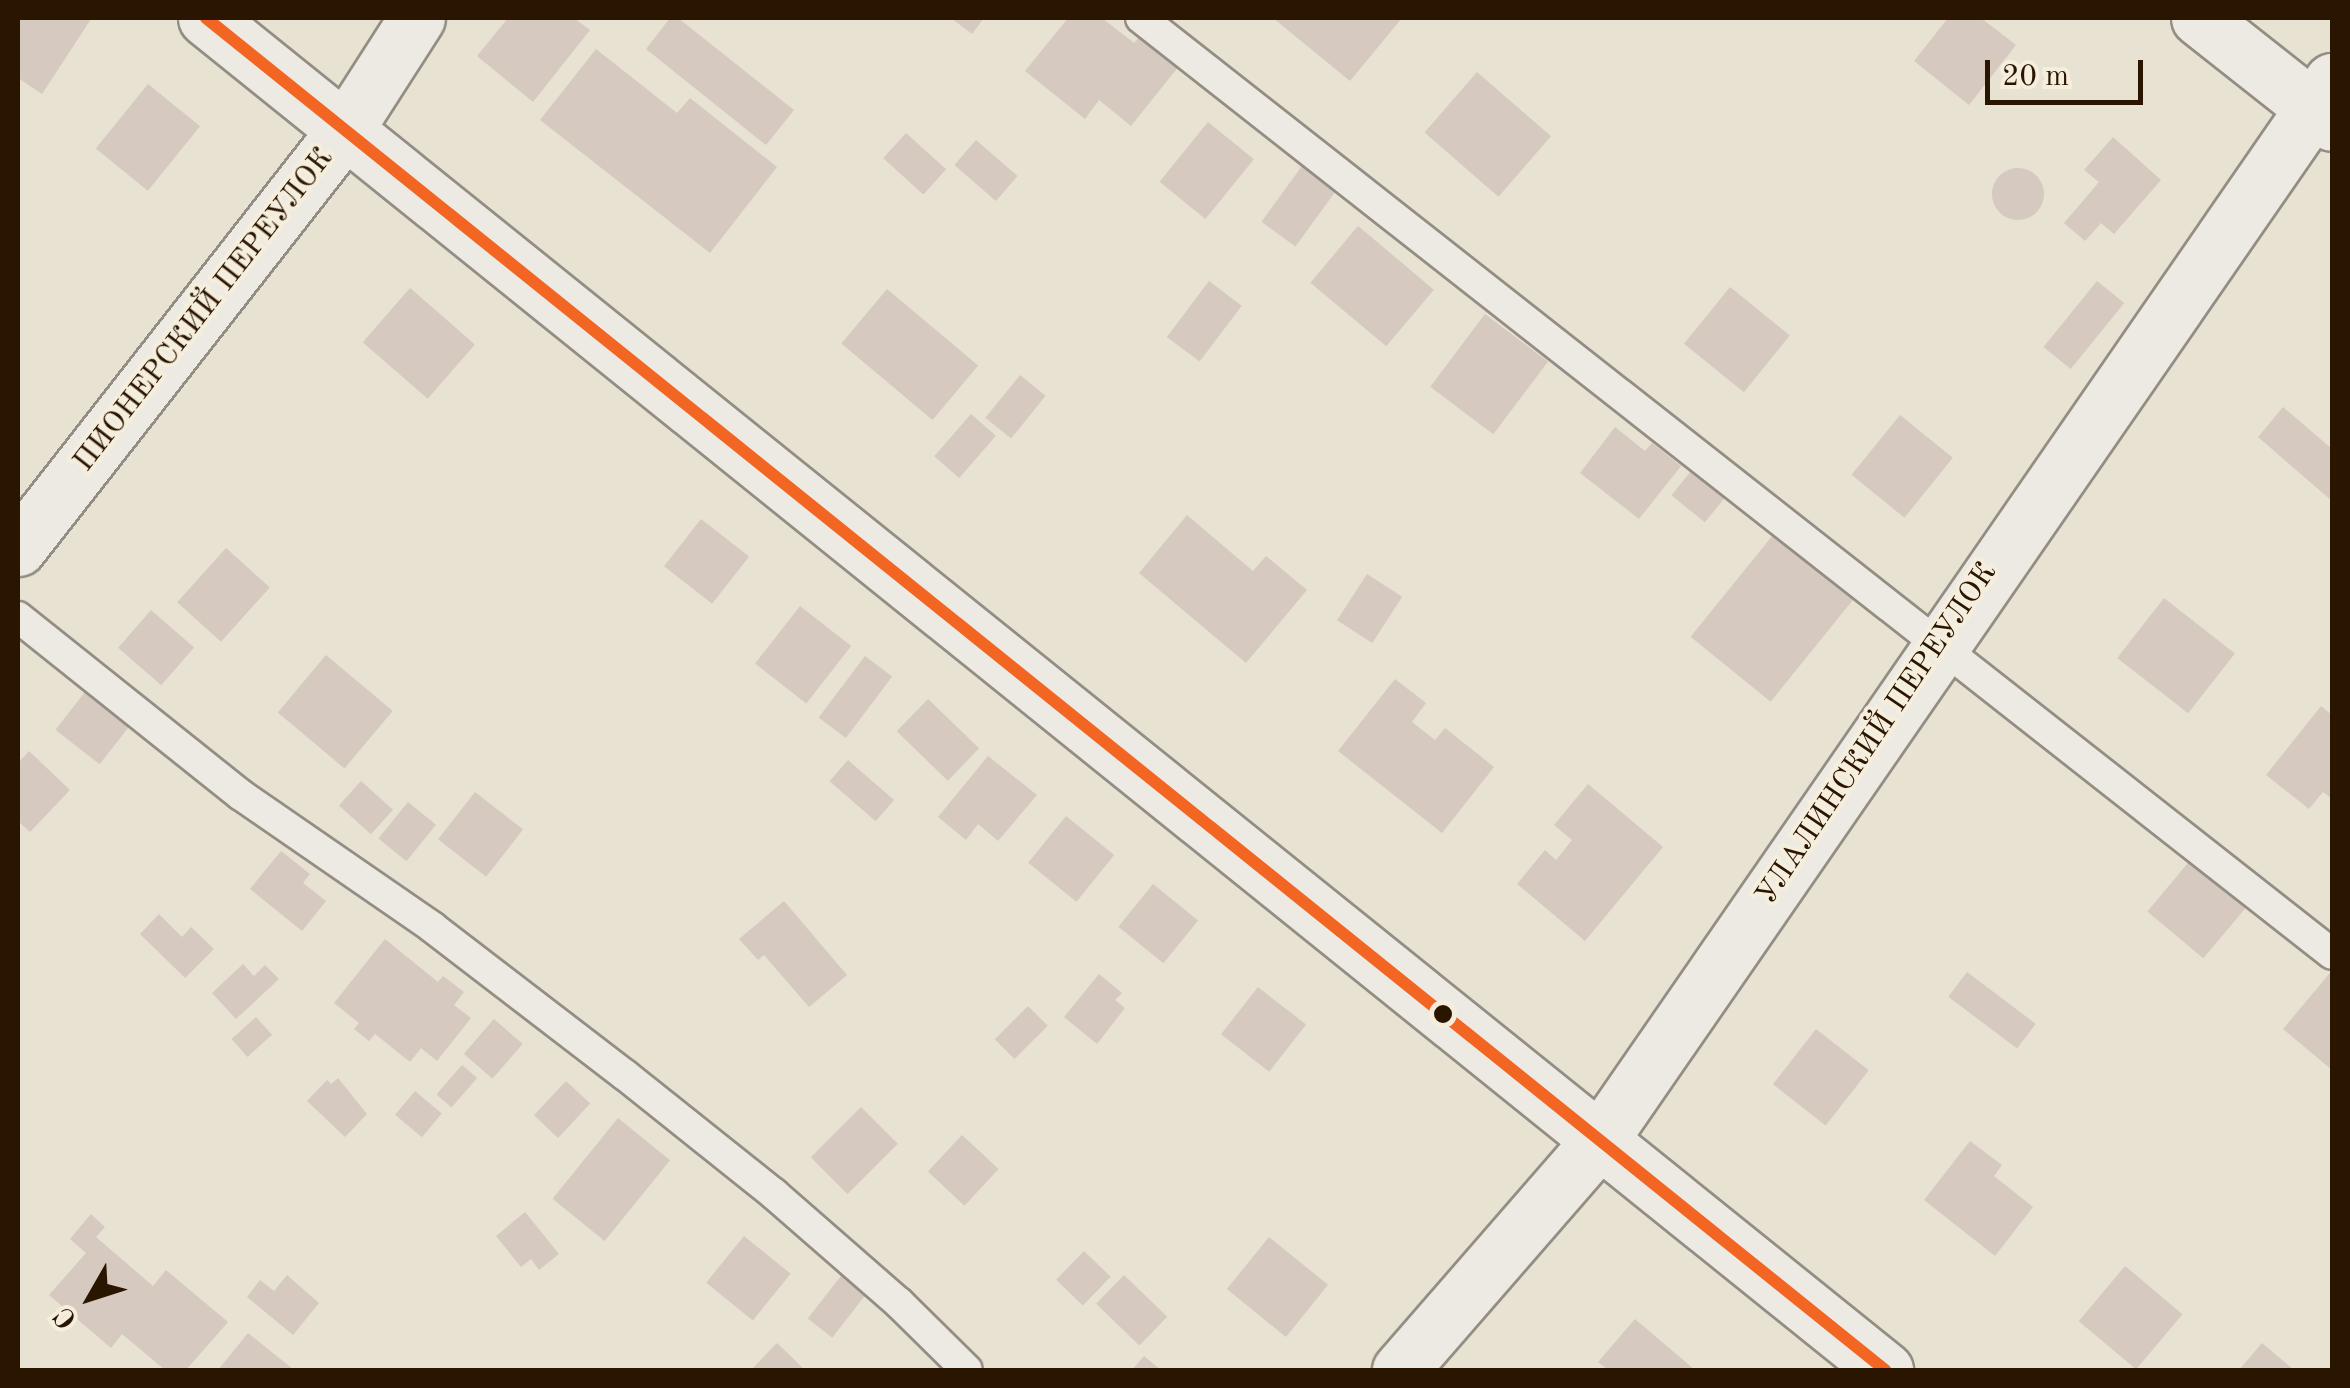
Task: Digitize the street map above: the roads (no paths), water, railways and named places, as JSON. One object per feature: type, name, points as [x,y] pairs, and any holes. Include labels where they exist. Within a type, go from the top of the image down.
[{"type":"street","points":[[206,18],[1885,1370]]},
{"type":"street","name":"ПИОНЕРСКИЙ ПЕРЕУЛОК","points":[[18,548],[345,130],[417,18]]},
{"type":"street","points":[[2199,18],[2326,103]]},
{"type":"street","name":"УЛАЛИНСКИЙ ПЕРЕУЛОК","points":[[1400,1370],[1600,1141],[1938,645],[2326,103]]},
{"type":"lane","points":[[1141,18],[2332,954]]},
{"type":"lane","points":[[18,616],[241,795],[432,927],[625,1075],[774,1194],[899,1303],[967,1370]]}]
